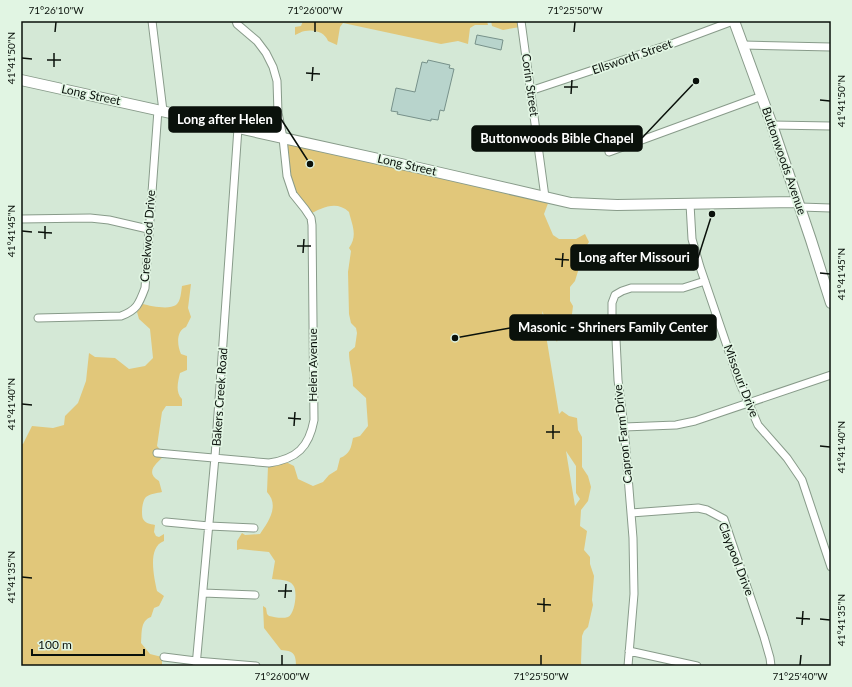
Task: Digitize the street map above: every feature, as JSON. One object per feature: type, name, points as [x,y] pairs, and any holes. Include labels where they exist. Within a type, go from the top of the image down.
[{"type":"street","name":"Creekwood Drive","points":[[38,318],[111,318],[131,313],[139,305],[145,288],[148,229],[161,110],[152,21]]},
{"type":"street","name":"Helen Avenue","points":[[158,453],[269,462],[283,461],[295,456],[302,449],[308,441],[314,420],[311,218],[292,194],[287,176],[284,138],[278,113],[277,81],[273,66],[266,53],[256,41],[237,24],[236,21]]},
{"type":"street","name":"Corin Street","points":[[521,21],[545,197]]},
{"type":"street","name":"Ellsworth Street","points":[[530,91],[674,43],[734,21]]},
{"type":"street","name":"Buttonwoods Avenue","points":[[734,21],[772,124],[831,303]]},
{"type":"street","points":[[743,45],[831,46]]},
{"type":"street","name":"Long Street","points":[[21,80],[161,110],[571,203],[617,205],[799,205]]},
{"type":"street","points":[[609,152],[762,96]]},
{"type":"street","points":[[772,124],[831,126]]},
{"type":"street","name":"Bakers Creek Road","points":[[196,664],[216,457],[238,128]]},
{"type":"street","name":"Missouri Drive","points":[[690,204],[692,239],[705,281],[748,403],[758,426],[787,458],[802,480],[831,567]]},
{"type":"street","points":[[799,205],[831,208]]},
{"type":"street","points":[[21,219],[90,218],[109,220],[148,229]]},
{"type":"street","name":"Capron Farm Drive","points":[[628,666],[634,594],[633,538],[624,427],[618,380],[616,338],[612,318],[612,303],[615,295],[622,290],[631,288],[683,288],[705,281]]},
{"type":"street","points":[[624,427],[676,425],[695,421],[831,375]]},
{"type":"street","name":"Claypool Drive","points":[[631,513],[698,508],[707,510],[724,519],[764,637],[771,666]]},
{"type":"street","points":[[166,522],[254,528]]},
{"type":"street","points":[[203,593],[255,595]]},
{"type":"street","points":[[629,651],[697,666]]},
{"type":"street","points":[[164,656],[196,664],[256,666]]},
{"type":"shaded area","points":[[303,21],[487,21],[488,25],[475,25],[470,28],[468,44],[458,41],[441,44],[343,23],[340,27],[337,45],[328,41],[322,33],[315,31],[308,30],[295,35],[295,27],[301,26]]},
{"type":"shaded area","points":[[491,21],[520,21],[520,27],[503,30],[492,26]]},
{"type":"shaded area","points":[[284,139],[550,198],[544,214],[553,235],[559,239],[576,239],[585,234],[589,242],[585,248],[585,264],[579,268],[575,281],[570,287],[570,301],[573,306],[571,322],[560,326],[557,342],[542,311],[559,414],[562,411],[569,416],[577,418],[578,430],[582,437],[582,467],[588,476],[591,487],[588,501],[581,510],[580,526],[587,531],[584,550],[590,557],[590,564],[594,576],[593,605],[588,627],[582,636],[582,666],[296,666],[294,655],[291,652],[281,650],[264,628],[263,606],[266,608],[269,616],[286,618],[290,615],[294,607],[295,597],[295,588],[291,583],[284,580],[272,579],[275,561],[269,552],[237,550],[237,541],[242,533],[245,535],[260,534],[271,514],[273,503],[267,492],[268,466],[286,462],[294,466],[298,479],[313,486],[323,482],[329,475],[337,470],[340,458],[346,455],[350,450],[353,438],[360,436],[368,426],[366,398],[353,386],[349,356],[349,352],[355,347],[357,333],[356,328],[351,323],[349,314],[348,272],[351,251],[349,248],[354,234],[349,212],[339,206],[329,206],[308,215],[295,202],[291,195]],"holes":[[[566,451],[576,466],[576,493],[580,499],[575,506]]]},
{"type":"shaded area","points":[[191,284],[188,308],[191,317],[186,327],[180,332],[178,339],[181,354],[187,356],[187,370],[180,373],[178,383],[178,393],[182,399],[182,406],[166,406],[162,412],[157,446],[165,455],[153,468],[152,474],[159,481],[162,492],[146,497],[142,508],[143,519],[150,524],[155,525],[154,532],[156,536],[159,537],[164,534],[164,541],[155,549],[153,571],[157,591],[164,596],[159,606],[154,608],[151,617],[143,624],[141,643],[150,654],[162,657],[162,666],[21,666],[21,444],[23,444],[32,426],[53,428],[64,425],[65,416],[78,403],[86,381],[89,353],[95,357],[115,358],[129,369],[145,366],[153,358],[150,329],[139,319],[137,312],[143,304],[155,307],[169,307],[176,305],[180,299],[182,286]]},
{"type":"building","points":[[477,35],[503,40],[501,50],[475,44]]},
{"type":"building","points":[[428,60],[450,65],[449,68],[454,69],[444,111],[440,110],[438,120],[431,119],[431,121],[397,114],[398,112],[391,111],[396,88],[415,92],[422,62],[427,63]]},
{"type":"place","name":"Buttonwoods Bible Chapel","points":[[696,81]]},
{"type":"place","name":"Long after Helen","points":[[310,164]]},
{"type":"place","name":"Long after Missouri","points":[[712,214]]},
{"type":"place","name":"Masonic - Shriners Family Center","points":[[455,338]]}]
